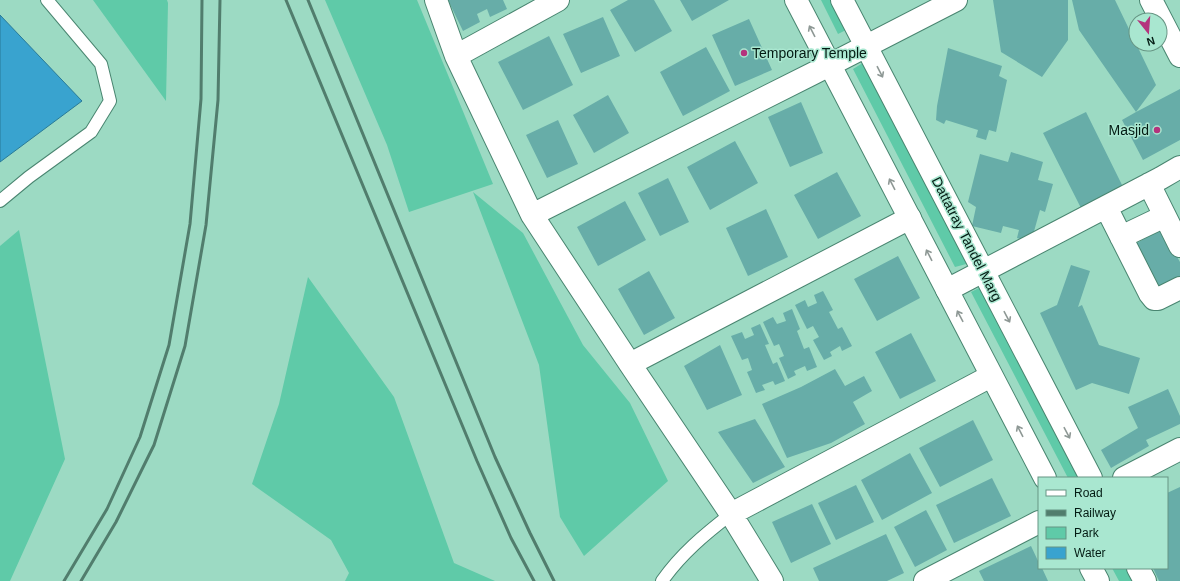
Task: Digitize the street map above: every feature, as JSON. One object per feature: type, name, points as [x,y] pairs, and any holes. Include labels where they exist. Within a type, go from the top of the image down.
[{"type":"street","points":[[436,0],[456,56],[532,215],[731,514],[772,581]]},
{"type":"street","points":[[456,56],[558,0]]},
{"type":"street","points":[[796,0],[1044,477]]},
{"type":"street","name":"Dattatray Tandel Marg","points":[[842,0],[1090,477]]},
{"type":"street","points":[[532,215],[956,0]]},
{"type":"street","points":[[1151,0],[1180,56]]},
{"type":"street","points":[[946,290],[1180,167]]},
{"type":"street","points":[[1155,181],[1172,215],[1180,246]]},
{"type":"street","points":[[1106,206],[1150,294],[1154,299],[1158,299],[1180,288]]},
{"type":"street","points":[[1121,237],[1172,215]]},
{"type":"street","points":[[630,364],[910,218]]},
{"type":"street","points":[[731,514],[991,376]]},
{"type":"street","points":[[1126,477],[1180,449]]},
{"type":"street","points":[[925,581],[1038,523]]},
{"type":"street","points":[[1092,569],[1098,581]]},
{"type":"street","points":[[1139,569],[1145,581]]},
{"type":"lane","points":[[0,201],[29,177],[91,132],[110,101],[101,64],[47,0]]},
{"type":"lane","points":[[662,581],[674,564],[698,540],[731,514]]},
{"type":"green space","points":[[93,0],[167,0],[166,101]]},
{"type":"green space","points":[[325,0],[417,0],[493,184],[409,212],[387,145]]},
{"type":"green space","points":[[821,0],[836,0],[850,28],[838,34]]},
{"type":"green space","points":[[866,61],[970,263],[955,267],[853,69]]},
{"type":"green space","points":[[473,192],[523,233],[583,345],[630,403],[668,481],[584,556],[560,517],[539,365]]},
{"type":"green space","points":[[19,230],[65,459],[10,581],[0,581],[0,246]]},
{"type":"green space","points":[[308,277],[394,397],[454,563],[495,581],[345,581],[349,573],[331,540],[252,484],[279,404]]},
{"type":"green space","points":[[983,286],[1080,477],[1067,477],[971,292]]},
{"type":"green space","points":[[1113,569],[1130,569],[1136,581],[1119,581]]},
{"type":"water","points":[[0,15],[82,101],[0,162]]},
{"type":"building","points":[[448,0],[503,0],[507,9],[490,17],[487,9],[477,14],[480,22],[463,31]]},
{"type":"building","points":[[628,0],[654,0],[672,31],[635,52],[610,10]]},
{"type":"building","points":[[680,0],[729,0],[692,21]]},
{"type":"building","points":[[993,0],[1068,0],[1068,40],[1042,77],[1001,52]]},
{"type":"building","points":[[1072,0],[1115,0],[1128,27],[1128,52],[1140,52],[1156,85],[1136,112],[1079,30]]},
{"type":"building","points":[[603,17],[620,56],[581,73],[563,34]]},
{"type":"building","points":[[749,19],[772,70],[735,86],[712,35]]},
{"type":"building","points":[[549,36],[573,85],[523,110],[498,62]]},
{"type":"building","points":[[706,47],[730,91],[683,116],[660,72]]},
{"type":"building","points":[[948,48],[1002,66],[999,76],[1007,80],[996,132],[989,130],[986,140],[976,137],[978,130],[946,120],[944,124],[936,120],[937,106]]},
{"type":"building","points":[[1180,89],[1180,140],[1143,160],[1122,120]]},
{"type":"building","points":[[608,95],[629,133],[594,153],[573,115]]},
{"type":"building","points":[[801,102],[823,153],[790,167],[768,117]]},
{"type":"building","points":[[1086,112],[1124,189],[1082,210],[1043,133]]},
{"type":"building","points":[[558,120],[578,164],[547,178],[526,135]]},
{"type":"building","points":[[735,141],[758,183],[710,210],[687,167]]},
{"type":"building","points":[[1011,152],[1043,162],[1038,180],[1053,184],[1045,212],[1040,210],[1031,242],[1017,238],[1019,230],[1003,226],[1001,233],[972,226],[976,207],[968,202],[980,154],[1008,162]]},
{"type":"building","points":[[837,172],[861,216],[818,239],[794,195]]},
{"type":"building","points":[[668,178],[689,222],[660,236],[638,193]]},
{"type":"building","points":[[625,201],[646,240],[598,266],[577,227]]},
{"type":"building","points":[[766,209],[788,257],[748,276],[726,228]]},
{"type":"building","points":[[1161,229],[1180,262],[1180,281],[1156,293],[1130,247]]},
{"type":"building","points":[[898,256],[920,298],[877,321],[854,279]]},
{"type":"building","points":[[1071,265],[1090,271],[1078,307],[1082,305],[1099,345],[1140,358],[1129,394],[1092,383],[1076,390],[1040,313],[1057,305]]},
{"type":"building","points":[[649,271],[675,318],[644,335],[618,289]]},
{"type":"building","points":[[823,291],[833,310],[829,312],[838,329],[842,327],[852,346],[842,351],[840,346],[830,352],[832,356],[824,360],[813,340],[819,337],[813,326],[807,329],[795,305],[805,300],[808,307],[817,303],[814,295]]},
{"type":"building","points":[[792,309],[800,329],[797,331],[804,349],[809,347],[817,367],[807,371],[805,366],[794,371],[796,375],[788,379],[779,358],[784,356],[779,344],[774,346],[763,322],[773,317],[777,324],[786,321],[783,313]]},
{"type":"building","points":[[760,324],[769,344],[765,345],[773,364],[777,362],[785,381],[775,385],[773,381],[762,385],[765,390],[756,393],[747,372],[752,370],[748,358],[742,360],[731,336],[742,332],[745,339],[754,335],[751,328]]},
{"type":"building","points":[[911,333],[936,381],[900,399],[875,352]]},
{"type":"building","points":[[720,345],[742,395],[707,410],[684,366]]},
{"type":"building","points":[[835,369],[845,386],[864,376],[872,391],[853,402],[865,424],[831,443],[787,458],[762,404],[801,387]]},
{"type":"building","points":[[1168,389],[1180,416],[1180,424],[1146,440],[1149,446],[1111,468],[1101,450],[1138,428],[1128,407]]},
{"type":"building","points":[[755,419],[785,467],[753,483],[718,432]]},
{"type":"building","points":[[973,420],[993,460],[940,487],[919,448]]},
{"type":"building","points":[[910,453],[932,493],[882,520],[861,480]]},
{"type":"building","points":[[992,478],[1011,516],[954,543],[936,505]]},
{"type":"building","points":[[856,485],[874,522],[836,540],[818,503]]},
{"type":"building","points":[[1180,487],[1180,581],[1159,581],[1153,569],[1168,569],[1168,493]]},
{"type":"building","points":[[812,504],[831,544],[791,563],[772,522]]},
{"type":"building","points":[[926,510],[947,550],[915,567],[894,527]]},
{"type":"building","points":[[886,534],[904,573],[887,581],[819,581],[813,568]]},
{"type":"building","points":[[1031,546],[1038,561],[1038,569],[1042,569],[1048,581],[984,581],[979,571]]},
{"type":"railway","points":[[64,581],[107,509],[140,437],[169,345],[190,224],[201,99],[202,0]]},
{"type":"railway","points":[[81,581],[116,522],[154,445],[185,346],[206,225],[218,100],[220,0]]},
{"type":"railway","points":[[286,0],[477,461],[511,538],[534,581]]},
{"type":"railway","points":[[308,0],[495,457],[554,581]]},
{"type":"place","name":"Temporary Temple","points":[[744,53]]},
{"type":"place","name":"Masjid","points":[[1157,130]]}]
